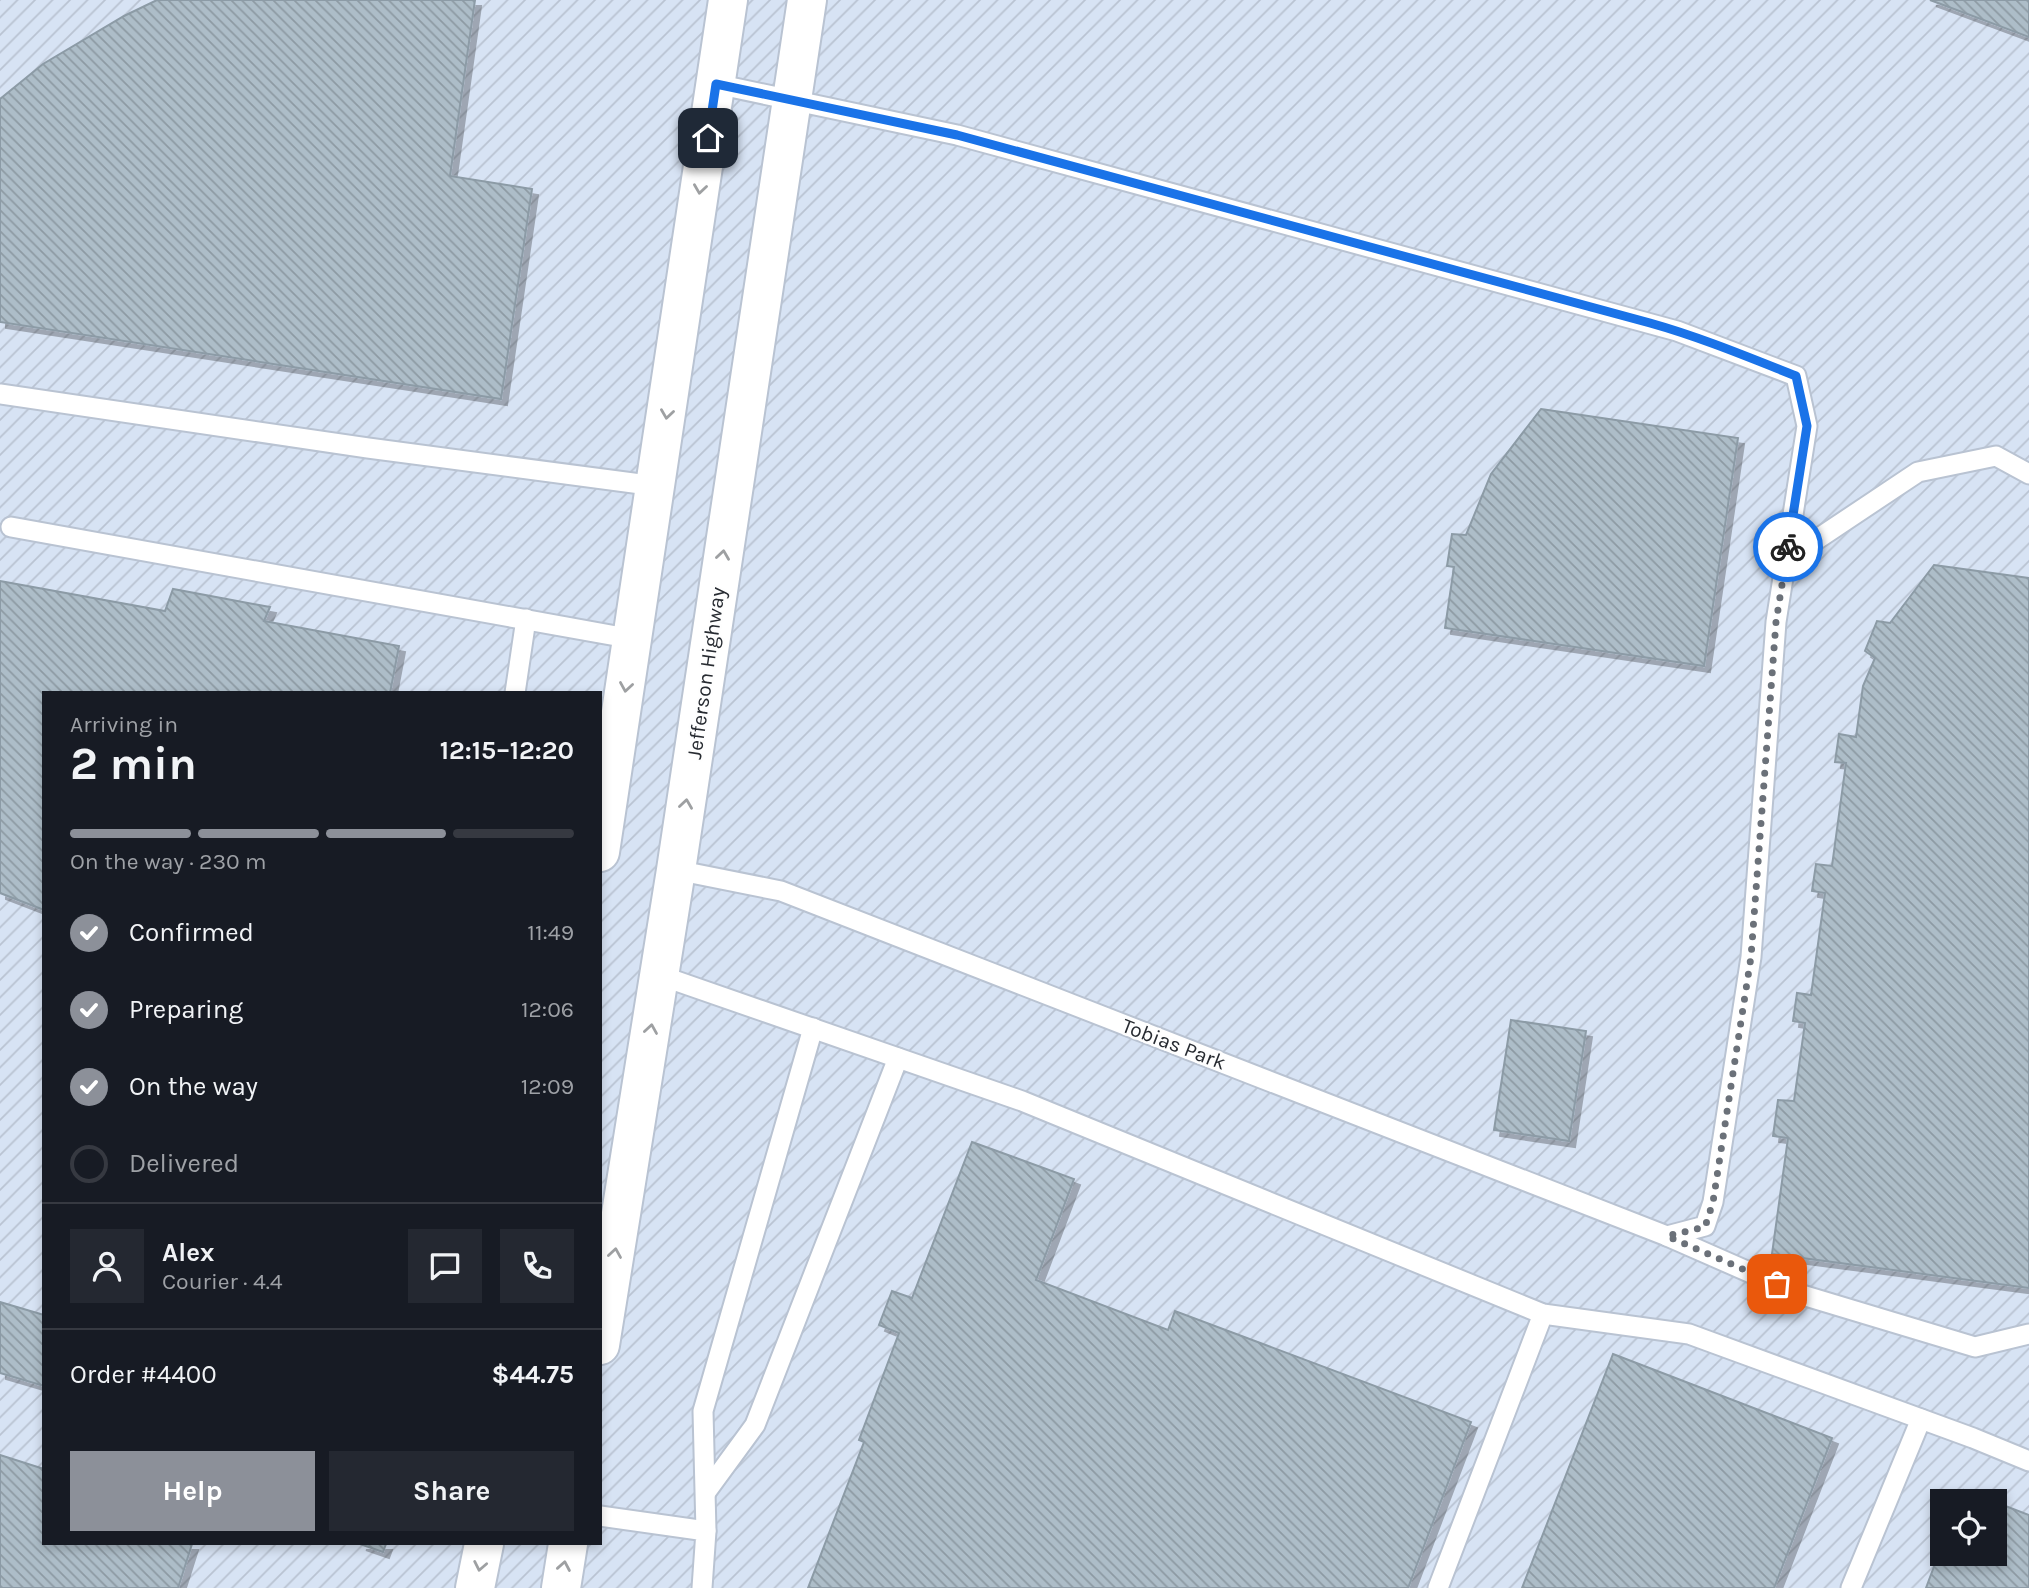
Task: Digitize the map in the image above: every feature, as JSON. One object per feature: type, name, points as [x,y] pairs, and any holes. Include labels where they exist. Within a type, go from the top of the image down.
[{"type":"main road","points":[[602,827],[610,729],[633,639],[728,0]]},
{"type":"main road","name":"Jefferson Highway","points":[[602,1332],[676,870],[807,0]]},
{"type":"main road","points":[[475,1588],[484,1545]]},
{"type":"main road","points":[[561,1588],[568,1545]]},
{"type":"lane","points":[[716,84],[957,135],[1664,327],[1796,376],[1807,426],[1776,622],[1751,957],[1713,1202],[1705,1227],[1667,1236]]},
{"type":"lane","points":[[0,394],[368,448],[656,486]]},
{"type":"lane","points":[[1786,560],[1918,472],[1996,456],[2029,474]]},
{"type":"lane","points":[[11,527],[633,639]]},
{"type":"lane","points":[[515,691],[526,619]]},
{"type":"lane","name":"Tobias Park","points":[[676,870],[781,891],[1667,1236],[1799,1294],[1975,1348],[2029,1334]]},
{"type":"lane","points":[[659,975],[1022,1101],[1543,1314],[1689,1334],[2029,1461]]},
{"type":"lane","points":[[702,1588],[706,1531],[703,1411],[813,1028]]},
{"type":"lane","points":[[706,1492],[755,1425],[898,1058]]},
{"type":"lane","points":[[1438,1588],[1543,1314]]},
{"type":"lane","points":[[1851,1588],[1921,1419]]},
{"type":"lane","points":[[602,1516],[706,1531]]},
{"type":"shaded area","points":[[0,0],[2029,0],[2029,1588],[0,1588]]},
{"type":"building","points":[[157,0],[475,0],[450,176],[532,189],[501,399],[0,322],[0,99],[43,64],[124,16]]},
{"type":"building","points":[[1930,0],[2029,0],[2029,37]]},
{"type":"building","points":[[1541,409],[1738,438],[1704,666],[1445,628],[1454,567],[1447,566],[1452,534],[1466,535],[1491,474]]},
{"type":"building","points":[[1934,565],[2029,578],[2029,1288],[1772,1254],[1788,1138],[1773,1136],[1778,1100],[1794,1101],[1805,1023],[1793,1021],[1797,993],[1811,995],[1825,893],[1812,891],[1816,864],[1832,866],[1846,763],[1835,762],[1839,734],[1856,737],[1863,686],[1875,658],[1865,651],[1877,621],[1890,623]]},
{"type":"building","points":[[0,581],[165,611],[173,589],[270,607],[264,621],[399,646],[390,691],[42,691],[42,909],[0,893]]},
{"type":"building","points":[[1511,1020],[1586,1031],[1569,1141],[1494,1130]]},
{"type":"building","points":[[972,1142],[1074,1179],[1036,1280],[1168,1330],[1175,1311],[1471,1422],[1408,1588],[808,1588],[864,1442],[859,1440],[899,1333],[879,1325],[892,1291],[912,1298]]},
{"type":"building","points":[[0,1302],[42,1314],[42,1385],[0,1373]]},
{"type":"building","points":[[1613,1354],[1832,1438],[1774,1588],[1522,1588]]},
{"type":"building","points":[[0,1455],[42,1468],[42,1545],[192,1545],[178,1588],[0,1588]]},
{"type":"building","points":[[2007,1507],[2029,1515],[2029,1588],[1926,1588],[1934,1566],[2007,1566]]},
{"type":"building","points":[[363,1545],[386,1545],[383,1552]]},
{"type":"way so far","points":[[1777,1284],[1667,1236],[1705,1227],[1713,1202],[1751,957],[1776,622],[1788,547]]},
{"type":"route","points":[[708,138],[716,84],[791,99],[957,135],[1650,323],[1772,366],[1796,376],[1807,426],[1788,547]]}]
